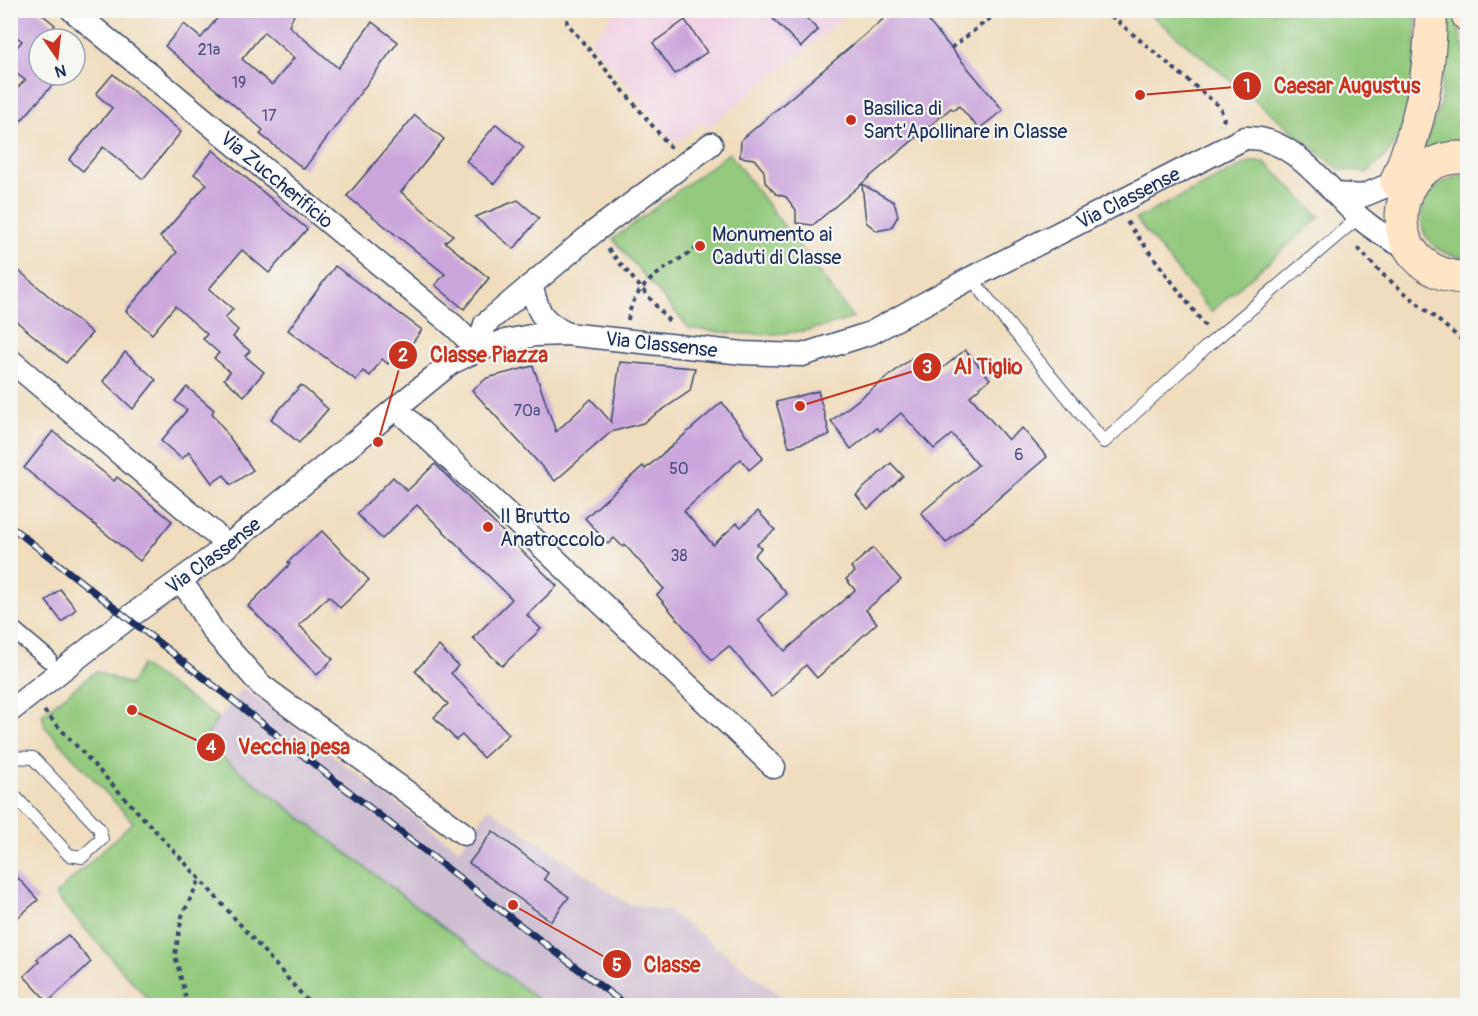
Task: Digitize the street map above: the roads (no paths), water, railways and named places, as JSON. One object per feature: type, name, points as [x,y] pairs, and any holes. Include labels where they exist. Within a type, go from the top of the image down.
[{"type":"main road","points":[[1396,182],[1415,136],[1425,95],[1431,57],[1431,10]]},
{"type":"main road","points":[[1466,10],[1467,16]]},
{"type":"main road","points":[[1461,282],[1434,272],[1410,250],[1403,234],[1401,217],[1409,186],[1425,170],[1441,161],[1467,158]]},
{"type":"street","name":"Via Zuccherificio","points":[[72,10],[454,326],[477,350]]},
{"type":"street","name":"Via Classense","points":[[10,711],[226,547],[451,363],[477,350],[536,335],[567,334],[743,353],[802,356],[871,333],[971,278],[1245,138],[1260,137],[1276,142],[1337,194],[1359,218],[1388,239],[1410,250]]},
{"type":"street","points":[[477,350],[485,324],[594,232],[711,144]]},
{"type":"street","points":[[1337,194],[1362,195],[1396,182]]},
{"type":"street","points":[[531,285],[538,312],[546,322],[567,334]]},
{"type":"street","points":[[10,360],[216,535],[226,547]]},
{"type":"street","points":[[396,408],[774,767]]},
{"type":"street","points":[[180,581],[213,631],[261,685],[464,834]]},
{"type":"street","points":[[10,627],[48,658]]},
{"type":"lane","points":[[971,278],[1104,442],[1215,339],[1359,218]]},
{"type":"lane","points":[[10,757],[33,758],[99,828],[102,839],[82,857],[69,855],[10,791]]},
{"type":"railway","points":[[10,526],[503,912],[627,1006]]},
{"type":"place","name":"Caesar Augustus","points":[[1140,95]]},
{"type":"place","name":"Basilica di Sant'Apollinare in Classe","points":[[851,120]]},
{"type":"place","name":"Monumento ai Caduti di Classe","points":[[700,246]]},
{"type":"place","name":"Al Tiglio","points":[[800,406]]},
{"type":"place","name":"Classe Piazza","points":[[378,442]]},
{"type":"place","name":"Il Brutto Anatroccolo","points":[[488,527]]},
{"type":"place","name":"Vecchia pesa","points":[[132,710]]},
{"type":"place","name":"Classe","points":[[513,905]]}]
